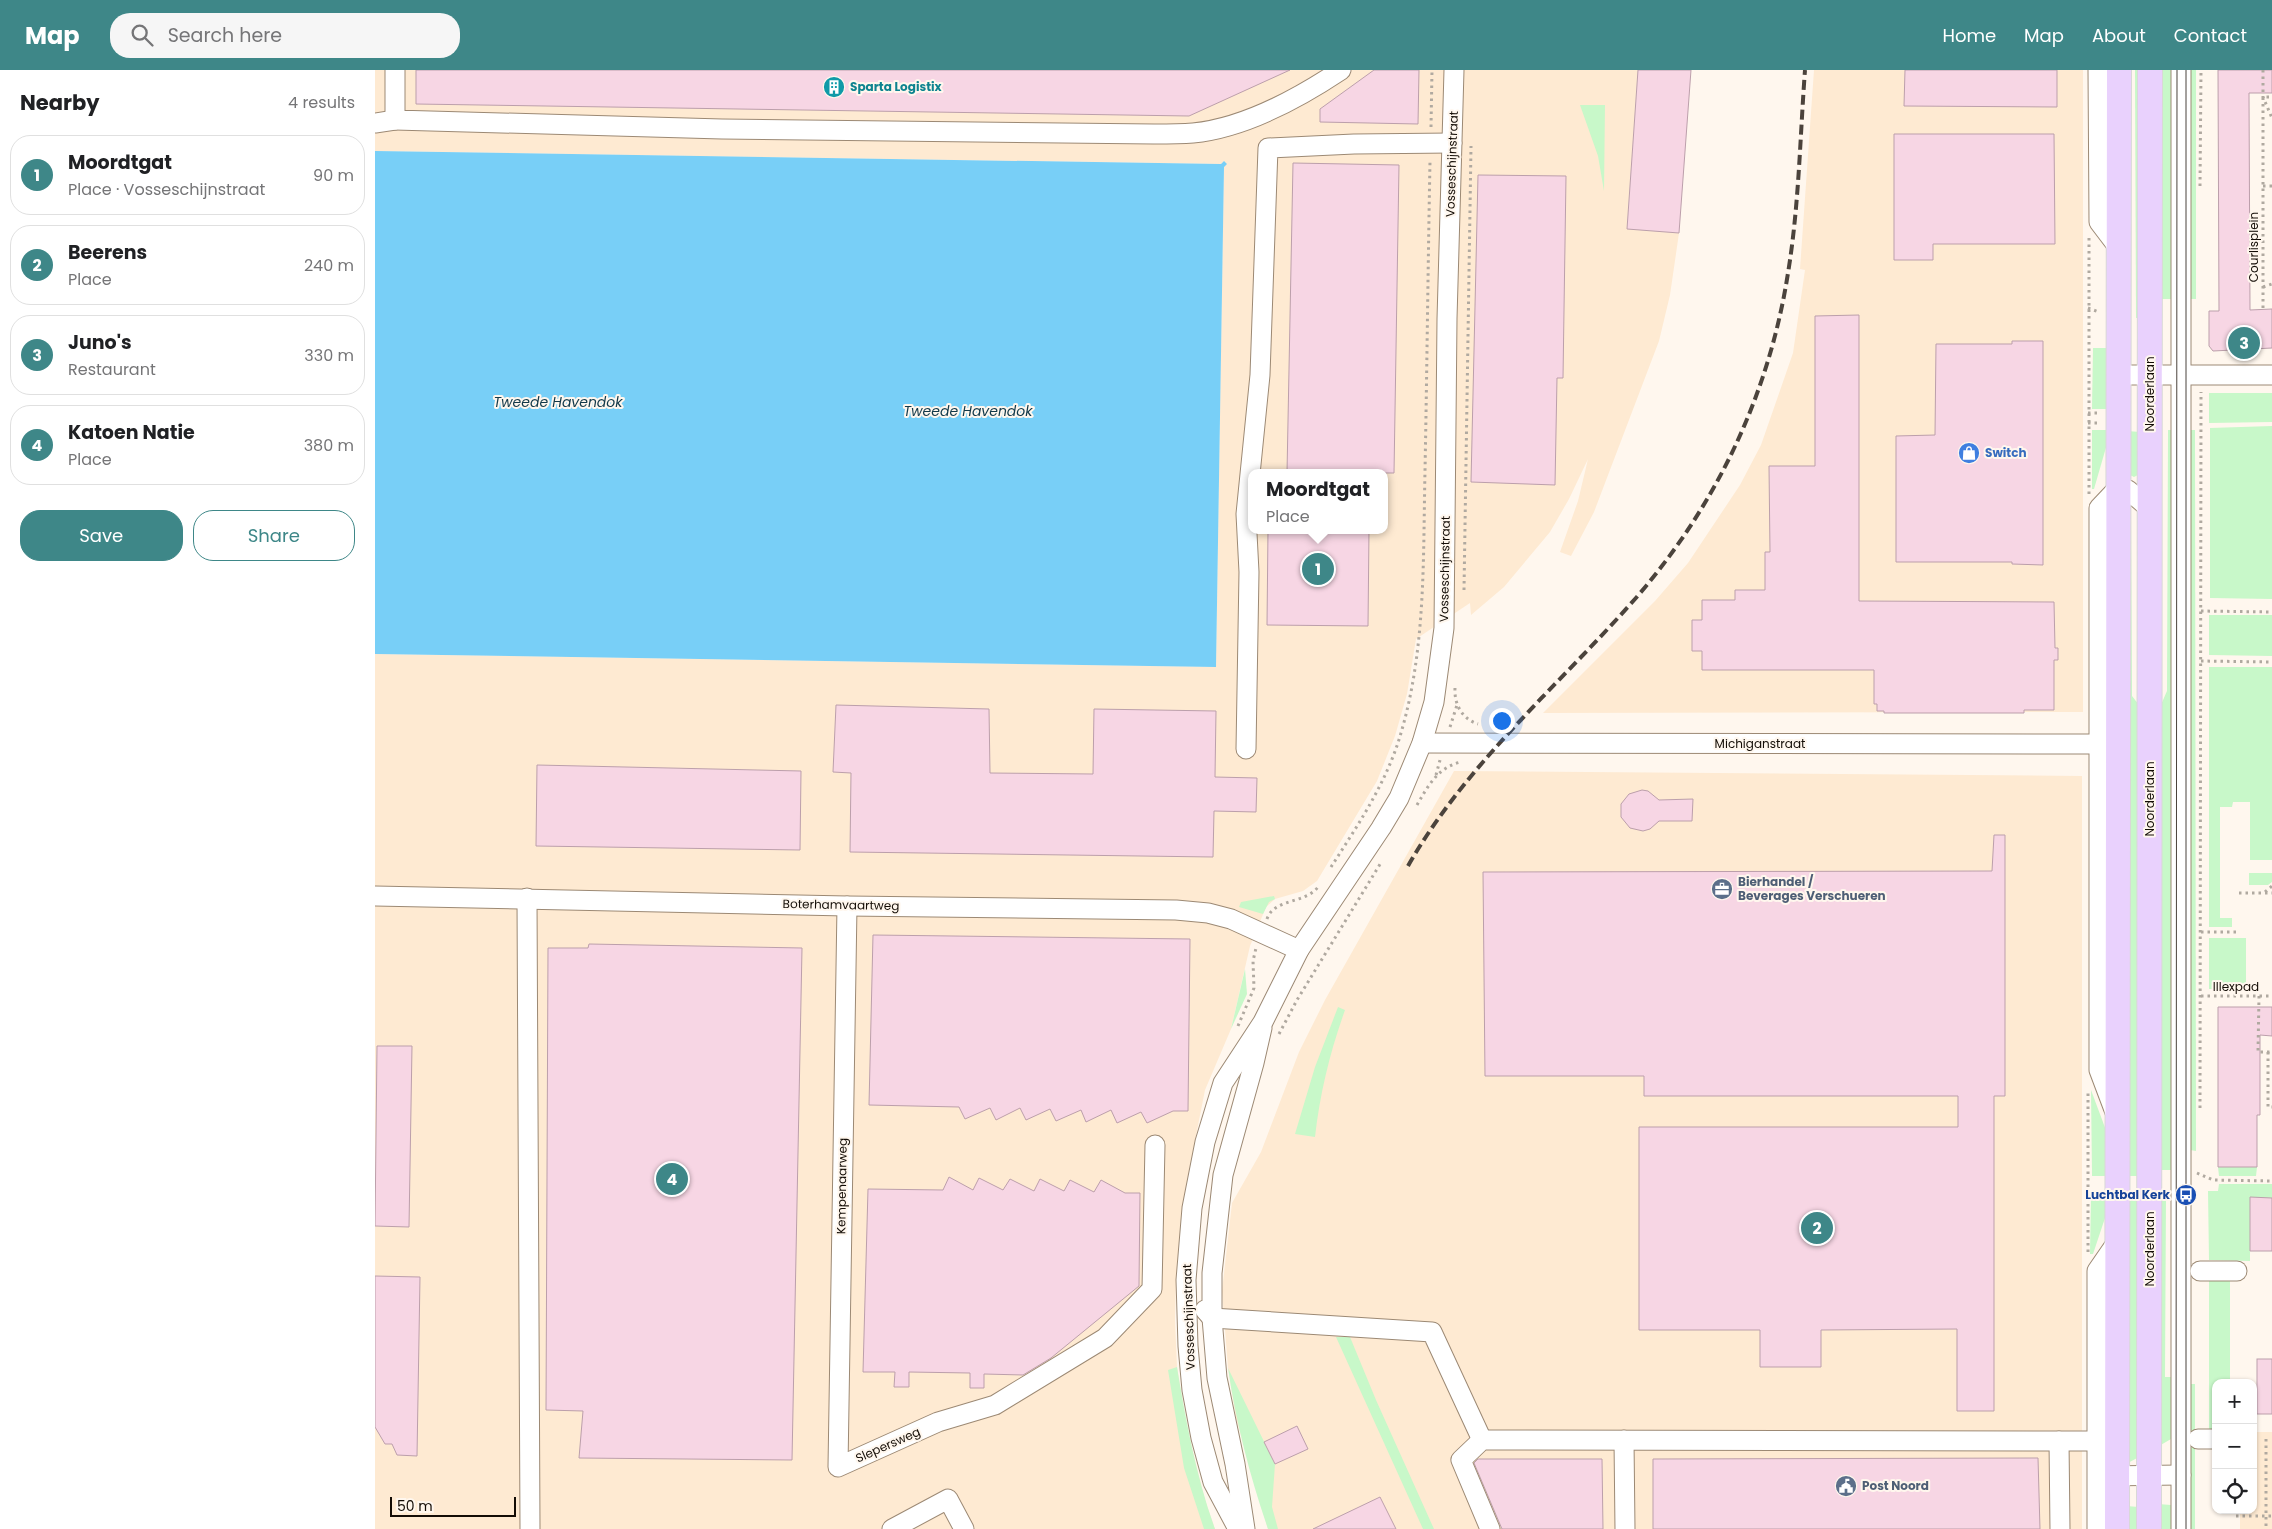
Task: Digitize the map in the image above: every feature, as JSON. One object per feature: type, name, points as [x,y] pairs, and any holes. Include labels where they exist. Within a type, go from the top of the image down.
[{"type":"main road","points":[[2117,1529],[2107,1476],[2117,1242],[2119,70]]},
{"type":"main road","name":"Noorderlaan","points":[[2149,1529],[2150,70]]},
{"type":"street","points":[[395,70],[395,120]]},
{"type":"street","points":[[375,123],[395,120],[722,129],[1194,133],[1233,124],[1263,113],[1341,70]]},
{"type":"street","name":"Vosseschijnstraat","points":[[1238,1529],[1213,1482],[1196,1413],[1188,1346],[1185,1280],[1192,1208],[1205,1142],[1223,1082],[1263,1022],[1299,950],[1381,828],[1409,776],[1422,743],[1437,689],[1444,628],[1447,319],[1455,70]]},
{"type":"street","points":[[2099,70],[2099,222],[2118,247]]},
{"type":"street","points":[[2181,70],[2181,1529]]},
{"type":"street","points":[[1251,469],[1260,375],[1268,148],[1452,143]]},
{"type":"street","points":[[2118,375],[2272,375]]},
{"type":"street","points":[[2117,1117],[2099,1070],[2097,744],[2099,508],[2117,489],[2128,490],[2150,509]]},
{"type":"street","points":[[1246,749],[1249,572],[1246,514],[1248,494]]},
{"type":"street","name":"Michiganstraat","points":[[1422,743],[2097,744]]},
{"type":"street","name":"Boterhamvaartweg","points":[[375,896],[847,906],[1176,910],[1208,913],[1224,917],[1299,950]]},
{"type":"street","points":[[527,898],[530,1529]]},
{"type":"street","name":"Kempenaarweg","points":[[838,1467],[847,906]]},
{"type":"street","name":"Vosseschijnstraat","points":[[1245,1529],[1235,1464],[1220,1396],[1213,1318],[1214,1245],[1223,1175],[1254,1064],[1263,1022]]},
{"type":"street","name":"Slepersweg","points":[[838,1467],[938,1422],[995,1406],[1105,1338],[1152,1289],[1155,1145]]},
{"type":"street","points":[[1192,1208],[1198,1232],[1195,1300],[1213,1318],[1432,1332],[1482,1440]]},
{"type":"street","points":[[2097,1529],[2107,1476],[2097,1441],[2097,1271],[2117,1242]]},
{"type":"street","points":[[2200,1271],[2237,1271]]},
{"type":"street","points":[[1188,1346],[1213,1318]]},
{"type":"street","points":[[1490,1529],[1461,1460],[1482,1440],[2097,1441]]},
{"type":"street","points":[[1624,1440],[1625,1529]]},
{"type":"street","points":[[2059,1441],[2060,1529]]},
{"type":"street","points":[[2107,1476],[2181,1475]]},
{"type":"street","points":[[892,1529],[948,1499],[964,1529]]},
{"type":"path","points":[[1326,875],[1362,819],[1385,774],[1400,735],[1415,675],[1422,596],[1432,70]]},
{"type":"path","points":[[2200,196],[2201,70]]},
{"type":"path","name":"Courlisplein","points":[[2263,70],[2263,308]]},
{"type":"path","points":[[2263,97],[2272,97]]},
{"type":"path","name":"Courlisplein","points":[[2263,97],[2272,118]]},
{"type":"path","points":[[1463,597],[1471,138]]},
{"type":"path","points":[[2263,186],[2272,186]]},
{"type":"path","points":[[2263,287],[2272,284]]},
{"type":"path","points":[[2200,1114],[2201,375]]},
{"type":"path","points":[[2201,611],[2272,612]]},
{"type":"path","points":[[2201,662],[2272,662]]},
{"type":"path","points":[[1456,680],[1457,705],[1470,721],[1484,725]]},
{"type":"path","points":[[1412,812],[1435,776],[1452,764],[1465,761]]},
{"type":"path","points":[[1277,1039],[1297,1000],[1387,853]]},
{"type":"path","points":[[1236,1032],[1254,988],[1253,961],[1269,912],[1276,906],[1312,895],[1321,883]]},
{"type":"path","points":[[2264,893],[2272,886]]},
{"type":"path","points":[[2239,893],[2272,893]]},
{"type":"path","points":[[2201,932],[2240,932]]},
{"type":"path","name":"Illexpad","points":[[2201,996],[2272,996]]},
{"type":"path","points":[[2259,996],[2259,1052],[2270,1052],[2268,1107],[2272,1107]]},
{"type":"path","points":[[2200,1183],[2200,1173],[2213,1180],[2272,1181]]},
{"type":"path","points":[[2266,1439],[2266,1529]]},
{"type":"path","points":[[2236,1516],[2272,1516]]},
{"type":"shaded area","points":[[375,70],[1638,70],[1627,228],[1679,233],[1670,295],[1659,341],[1594,512],[1571,556],[1560,552],[1578,501],[1588,459],[1569,499],[1550,532],[1504,587],[1471,615],[1470,603],[1416,639],[1407,694],[1395,736],[1377,781],[1317,881],[1303,891],[1275,899],[1266,907],[1250,946],[1231,1029],[1205,1090],[1186,1186],[1176,1284],[1177,1367],[1186,1425],[1205,1500],[1215,1529],[375,1529],[375,654],[1216,667],[1224,161],[1221,164],[375,151]]},
{"type":"shaded area","points":[[1814,70],[2083,70],[2083,712],[1543,713],[1655,601],[1688,563],[1740,485],[1761,445],[1793,353],[1805,270],[1800,269]]},
{"type":"shaded area","points":[[1454,771],[2082,776],[2082,1529],[1268,1529],[1236,1418],[1228,1368],[1222,1291],[1232,1203],[1261,1152],[1299,1052],[1325,1000]]},
{"type":"shaded area","points":[[2257,1432],[2272,1432],[2272,1529],[2240,1529],[2240,1514],[2257,1514]]},
{"type":"green space","points":[[2135,70],[2139,70],[2139,318],[2136,318]]},
{"type":"green space","points":[[2160,70],[2173,70],[2173,299],[2160,299]]},
{"type":"green space","points":[[2191,70],[2196,70],[2196,299],[2191,299]]},
{"type":"green space","points":[[1580,105],[1605,105],[1604,191],[1598,156]]},
{"type":"green space","points":[[2093,348],[2107,348],[2107,409],[2092,409]]},
{"type":"green space","points":[[2209,393],[2272,393],[2272,422],[2209,423]]},
{"type":"green space","points":[[2272,426],[2272,599],[2210,598],[2210,428]]},
{"type":"green space","points":[[2092,430],[2108,430],[2107,444],[2094,489],[2092,489]]},
{"type":"green space","points":[[2168,430],[2172,430],[2173,1170],[2159,1170],[2160,707],[2167,691]]},
{"type":"green space","points":[[2190,430],[2195,430],[2196,1151],[2190,1150]]},
{"type":"green space","points":[[2127,431],[2140,432],[2138,475],[2134,477],[2128,474]]},
{"type":"green space","points":[[2127,513],[2131,513],[2132,696],[2139,705],[2139,1176],[2128,1176]]},
{"type":"green space","points":[[2209,615],[2272,615],[2272,656],[2209,655]]},
{"type":"green space","points":[[2209,667],[2272,667],[2272,860],[2250,860],[2250,802],[2233,802],[2232,807],[2220,807],[2220,918],[2232,918],[2232,927],[2209,927]]},
{"type":"green space","points":[[2249,873],[2272,873],[2272,882],[2268,885],[2249,885]]},
{"type":"green space","points":[[1274,896],[1275,899],[1269,902],[1263,914],[1239,907],[1241,902]]},
{"type":"green space","points":[[2209,938],[2246,938],[2246,989],[2209,989]]},
{"type":"green space","points":[[1245,969],[1247,994],[1231,1029]]},
{"type":"green space","points":[[1338,1007],[1345,1010],[1326,1073],[1315,1137],[1295,1134],[1315,1067]]},
{"type":"green space","points":[[2091,1090],[2107,1133],[2106,1176],[2092,1176]]},
{"type":"green space","points":[[2218,1167],[2257,1167],[2256,1176],[2219,1176]]},
{"type":"green space","points":[[2219,1184],[2272,1184],[2272,1198],[2250,1198],[2250,1261],[2209,1260],[2208,1191],[2218,1191]]},
{"type":"green space","points":[[2091,1196],[2107,1196],[2107,1212],[2093,1254],[2090,1254]]},
{"type":"green space","points":[[2127,1196],[2139,1196],[2139,1457],[2126,1464]]},
{"type":"green space","points":[[2159,1196],[2166,1196],[2165,1377],[2172,1377],[2171,1439],[2159,1446]]},
{"type":"green space","points":[[2209,1276],[2230,1276],[2230,1379],[2212,1379],[2212,1431],[2209,1431]]},
{"type":"green space","points":[[1336,1337],[1350,1337],[1434,1529],[1423,1529]]},
{"type":"green space","points":[[1177,1367],[1192,1449],[1215,1529],[1204,1529],[1184,1468],[1168,1370]]},
{"type":"green space","points":[[1228,1368],[1275,1464],[1272,1507],[1278,1529],[1268,1529],[1261,1509],[1239,1429]]},
{"type":"green space","points":[[2189,1384],[2195,1384],[2195,1529],[2189,1529]]},
{"type":"green space","points":[[2158,1504],[2171,1505],[2171,1529],[2158,1529]]},
{"type":"green space","points":[[2126,1506],[2139,1507],[2139,1529],[2126,1529]]},
{"type":"water","name":"Tweede Havendok","points":[[375,151],[1221,164],[1224,161],[1227,164],[1224,167],[1216,667],[375,654]]},
{"type":"building","name":"Sparta Logistix","points":[[416,70],[1290,70],[1189,116],[416,104]]},
{"type":"building","points":[[1374,70],[1419,70],[1418,124],[1320,122],[1320,109]]},
{"type":"building","points":[[1638,70],[1691,70],[1679,233],[1627,229]]},
{"type":"building","points":[[1905,70],[2057,70],[2057,107],[1904,106]]},
{"type":"building","points":[[2218,70],[2272,70],[2272,93],[2249,93],[2250,310],[2272,309],[2272,348],[2213,351],[2209,346],[2209,311],[2219,311]]},
{"type":"building","points":[[1894,134],[2054,134],[2055,244],[1933,244],[1933,260],[1894,260]]},
{"type":"building","points":[[1293,163],[1399,165],[1394,473],[1388,473],[1388,469],[1287,469]]},
{"type":"building","points":[[1478,175],[1566,176],[1563,378],[1557,378],[1555,485],[1471,482]]},
{"type":"building","points":[[1859,315],[1859,601],[2054,602],[2055,648],[2058,648],[2058,660],[2054,660],[2054,710],[2024,710],[2024,713],[1884,713],[1884,711],[1877,711],[1877,704],[1874,704],[1874,670],[1702,670],[1702,651],[1692,651],[1692,620],[1702,620],[1702,600],[1735,600],[1735,590],[1765,590],[1765,552],[1770,552],[1769,466],[1815,466],[1815,316]]},
{"type":"building","name":"Switch","points":[[2012,341],[2043,341],[2043,565],[2012,564],[2012,562],[1896,562],[1896,436],[1935,435],[1936,344],[2012,344]]},
{"type":"building","points":[[1268,534],[1369,534],[1368,626],[1267,625]]},
{"type":"building","points":[[836,705],[989,709],[990,773],[1093,774],[1094,709],[1216,711],[1215,777],[1257,778],[1256,812],[1214,811],[1213,857],[850,852],[851,773],[833,772]]},
{"type":"building","points":[[537,765],[801,771],[800,850],[536,846]]},
{"type":"building","points":[[1642,790],[1648,791],[1659,800],[1693,799],[1692,821],[1659,821],[1650,829],[1643,831],[1630,828],[1621,817],[1621,804],[1629,794]]},
{"type":"building","points":[[1994,835],[2005,835],[2005,1096],[1994,1096],[1994,1411],[1957,1411],[1957,1329],[1821,1330],[1821,1367],[1760,1367],[1760,1330],[1639,1330],[1639,1127],[1958,1127],[1958,1096],[1644,1096],[1644,1076],[1485,1076],[1483,872],[1992,871]]},
{"type":"building","points":[[873,935],[1190,939],[1188,1111],[1173,1111],[1147,1123],[1141,1112],[1117,1123],[1111,1110],[1086,1122],[1081,1110],[1056,1121],[1050,1109],[1026,1120],[1020,1108],[996,1120],[990,1108],[965,1119],[959,1107],[869,1105]]},
{"type":"building","points":[[589,944],[802,948],[792,1460],[579,1458],[583,1411],[546,1410],[548,948],[588,948]]},
{"type":"building","points":[[2218,1007],[2272,1007],[2272,1036],[2260,1035],[2260,1115],[2257,1115],[2257,1167],[2218,1167]]},
{"type":"building","points":[[377,1046],[412,1046],[409,1227],[375,1226]]},
{"type":"building","points":[[949,1177],[973,1190],[979,1178],[1003,1190],[1010,1179],[1034,1191],[1040,1179],[1064,1191],[1070,1180],[1094,1192],[1101,1180],[1125,1193],[1140,1193],[1139,1286],[1051,1358],[1023,1375],[984,1374],[984,1388],[970,1388],[970,1373],[909,1372],[909,1387],[894,1387],[895,1372],[863,1372],[868,1189],[943,1190]]},
{"type":"building","points":[[2250,1197],[2272,1198],[2272,1251],[2250,1251]]},
{"type":"building","points":[[375,1276],[420,1277],[417,1456],[397,1455],[392,1444],[385,1444],[375,1427]]},
{"type":"building","points":[[2257,1359],[2272,1359],[2272,1414],[2257,1414]]},
{"type":"building","points":[[1297,1426],[1308,1449],[1275,1464],[1264,1442]]},
{"type":"building","name":"Post Noord","points":[[2038,1458],[2040,1529],[1653,1529],[1653,1459]]},
{"type":"building","points":[[1478,1459],[1602,1459],[1603,1529],[1502,1529],[1474,1463]]},
{"type":"building","points":[[1380,1497],[1396,1529],[1313,1529]]},
{"type":"tram line","points":[[2176,1529],[2177,70]]},
{"type":"tram line","points":[[2186,70],[2186,1529]]},
{"type":"railway","points":[[1408,866],[1431,829],[1457,793],[1514,727],[1635,599],[1664,563],[1714,487],[1735,447],[1753,405],[1767,362],[1779,318],[1788,273],[1797,197],[1805,70]]},
{"type":"place","name":"Sparta Logistix","points":[[834,87]]},
{"type":"place","name":"Juno's","points":[[2244,343]]},
{"type":"place","name":"Switch","points":[[1969,453]]},
{"type":"place","name":"Moordtgat","points":[[1318,569]]},
{"type":"place","name":"Bierhandel / Beverages Verschueren","points":[[1722,889]]},
{"type":"place","name":"Katoen Natie","points":[[672,1179]]},
{"type":"place","name":"Luchtbal Kerk","points":[[2186,1195]]},
{"type":"place","name":"Beerens","points":[[1817,1228]]},
{"type":"place","name":"Post Noord","points":[[1846,1486]]}]
